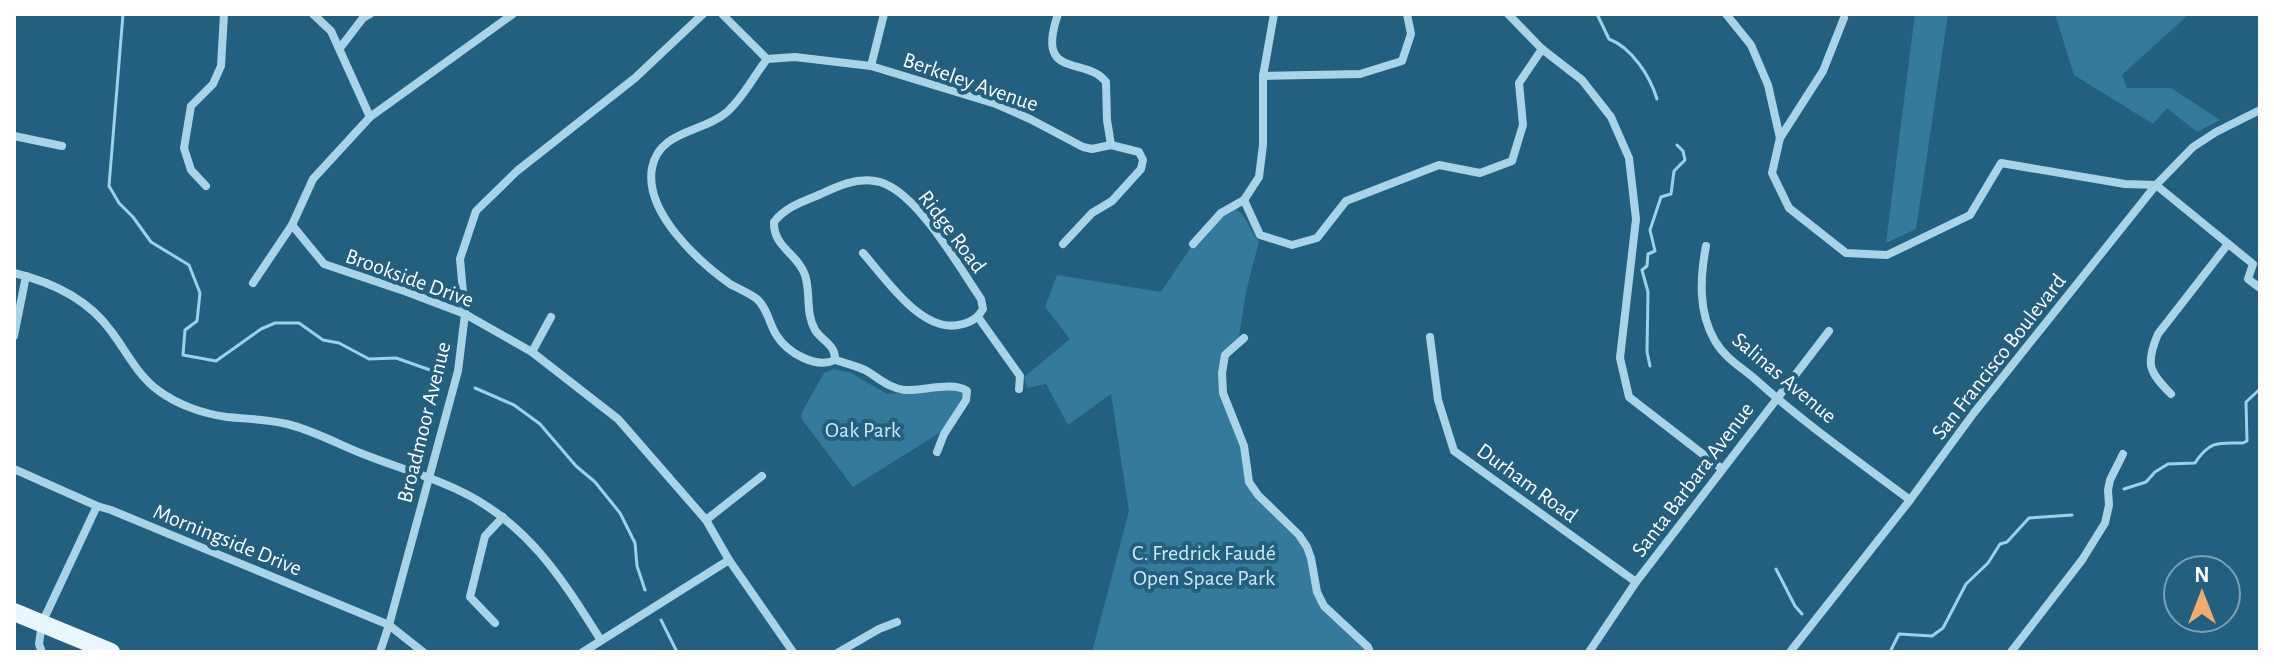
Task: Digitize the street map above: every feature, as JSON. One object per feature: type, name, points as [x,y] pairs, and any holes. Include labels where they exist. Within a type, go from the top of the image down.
[{"type":"main road","points":[[14,612],[111,652]]},
{"type":"street","points":[[206,186],[191,170],[184,148],[191,106],[213,84],[221,66],[224,14]]},
{"type":"street","points":[[313,14],[331,31],[370,117]]},
{"type":"street","points":[[340,48],[363,18],[370,14]]},
{"type":"street","points":[[253,283],[292,225],[313,179],[370,117],[513,14]]},
{"type":"street","name":"Broadmoor Avenue","points":[[380,652],[458,371],[465,314],[460,259],[476,211],[517,171],[635,78],[703,14]]},
{"type":"street","points":[[722,14],[767,59],[723,116],[667,143],[654,161],[653,198],[666,223],[708,266],[764,306],[777,336],[789,348],[820,363],[835,360],[863,369],[892,387],[918,390],[954,386],[964,388],[967,391],[966,400],[944,434],[937,452]]},
{"type":"street","points":[[871,66],[884,14]]},
{"type":"street","points":[[1058,14],[1052,38],[1055,53],[1065,64],[1094,72],[1106,82],[1111,145]]},
{"type":"street","points":[[1263,76],[1360,74],[1402,61],[1411,34],[1407,14]]},
{"type":"street","points":[[1508,14],[1542,49],[1582,80],[1611,117],[1629,158],[1636,219],[1620,358],[1629,397],[1722,469]]},
{"type":"street","points":[[1726,14],[1751,45],[1768,85],[1780,138]]},
{"type":"street","points":[[1193,244],[1221,213],[1244,200],[1259,177],[1263,145],[1263,76],[1271,15]]},
{"type":"street","points":[[1844,18],[1823,71],[1780,138],[1772,173],[1789,208],[1846,253],[1887,255],[1970,215],[2001,163],[2125,184],[2156,185],[2253,264],[2248,279],[2260,288]]},
{"type":"street","points":[[1244,200],[1260,235],[1292,245],[1317,238],[1346,201],[1439,165],[1480,173],[1512,161],[1523,125],[1519,83],[1542,49]]},
{"type":"street","name":"Berkeley Avenue","points":[[767,59],[795,57],[871,66],[996,104],[1083,147],[1092,149],[1111,145],[1139,152],[1143,160],[1141,169],[1112,201],[1092,213],[1063,244]]},
{"type":"street","name":"San Francisco Boulevard","points":[[1790,652],[1910,500],[1973,414],[2156,185],[2193,147],[2260,110]]},
{"type":"street","points":[[14,136],[62,146]]},
{"type":"street","name":"Ridge Road","points":[[835,360],[835,352],[813,327],[804,272],[779,244],[774,222],[790,208],[851,182],[888,184],[915,206],[981,299],[983,309],[978,317]]},
{"type":"street","name":"Brookside Drive","points":[[292,225],[324,264],[465,314],[532,352],[618,419],[706,520],[729,560],[793,652]]},
{"type":"street","points":[[2171,394],[2152,372],[2153,347],[2158,334],[2228,244]]},
{"type":"street","name":"Salinas Avenue","points":[[1706,246],[1702,268],[1705,319],[1724,354],[1777,399],[1910,500]]},
{"type":"street","points":[[863,253],[926,320],[940,326],[954,326],[978,317],[1020,376],[1019,389]]},
{"type":"street","points":[[14,273],[50,283],[72,295],[94,312],[111,331],[139,373],[160,392],[192,409],[225,417],[260,418],[290,425],[455,488],[482,502],[528,539],[552,565],[600,639]]},
{"type":"street","points":[[14,336],[26,276]]},
{"type":"street","points":[[532,352],[551,317]]},
{"type":"street","name":"Santa Barbara Avenue","points":[[1589,652],[1636,582],[1829,331]]},
{"type":"street","name":"Durham Road","points":[[1430,337],[1438,400],[1454,451],[1636,582]]},
{"type":"street","points":[[1244,338],[1225,355],[1222,373],[1223,393],[1244,446],[1249,482],[1307,547],[1317,592],[1324,606],[1370,652]]},
{"type":"street","points":[[2011,652],[2082,560],[2105,523],[2110,480],[2123,454]]},
{"type":"street","name":"Morningside Drive","points":[[14,469],[389,625],[423,652]]},
{"type":"street","points":[[706,520],[762,476]]},
{"type":"street","points":[[42,652],[39,644],[42,623],[97,506]]},
{"type":"street","points":[[495,623],[470,597],[485,536],[503,517]]},
{"type":"street","points":[[583,652],[729,560]]},
{"type":"street","points":[[839,652],[897,622]]},
{"type":"green space","points":[[1915,14],[1948,14],[1916,229],[1886,243]]},
{"type":"green space","points":[[2055,14],[2189,14],[2122,75],[2127,88],[2171,88],[2220,120],[2197,132],[2167,108],[2153,124],[2074,75]]},
{"type":"green space","name":"C. Fredrick Faudé Open Space Park","points":[[1235,209],[1259,241],[1246,292],[1238,343],[1225,358],[1223,393],[1240,437],[1249,482],[1299,535],[1324,606],[1370,652],[1092,652],[1129,511],[1111,394],[1068,425],[1046,384],[1027,388],[1024,377],[1070,339],[1045,307],[1057,275],[1161,292],[1209,224]]},
{"type":"green space","name":"Oak Park","points":[[834,369],[851,373],[887,394],[964,388],[963,396],[941,432],[853,487],[801,418],[824,373]]},
{"type":"waterway","points":[[123,14],[109,186],[151,242],[189,265],[200,293],[197,321],[185,330],[183,355],[216,361],[261,329],[275,323],[299,323],[323,340],[339,343],[369,359],[396,358],[433,371]]},
{"type":"waterway","points":[[1597,14],[1609,39],[1625,49],[1639,64],[1657,99]]},
{"type":"waterway","points":[[1650,366],[1647,352],[1648,292],[1642,270],[1647,266],[1648,254],[1655,251],[1650,230],[1661,197],[1671,194],[1674,171],[1685,160],[1683,151],[1677,145]]},
{"type":"waterway","points":[[475,388],[514,405],[540,424],[576,466],[595,482],[620,513],[635,543],[637,566],[645,590]]},
{"type":"waterway","points":[[2124,489],[2146,482],[2168,464],[2195,463],[2205,450],[2216,444],[2247,441],[2246,402],[2260,389]]},
{"type":"waterway","points":[[1890,652],[1899,634],[1932,636],[1943,628],[1966,584],[1988,563],[2000,544],[2007,542],[2029,518],[2072,515]]},
{"type":"waterway","points":[[1776,569],[1802,614]]},
{"type":"waterway","points":[[661,620],[677,652]]}]
